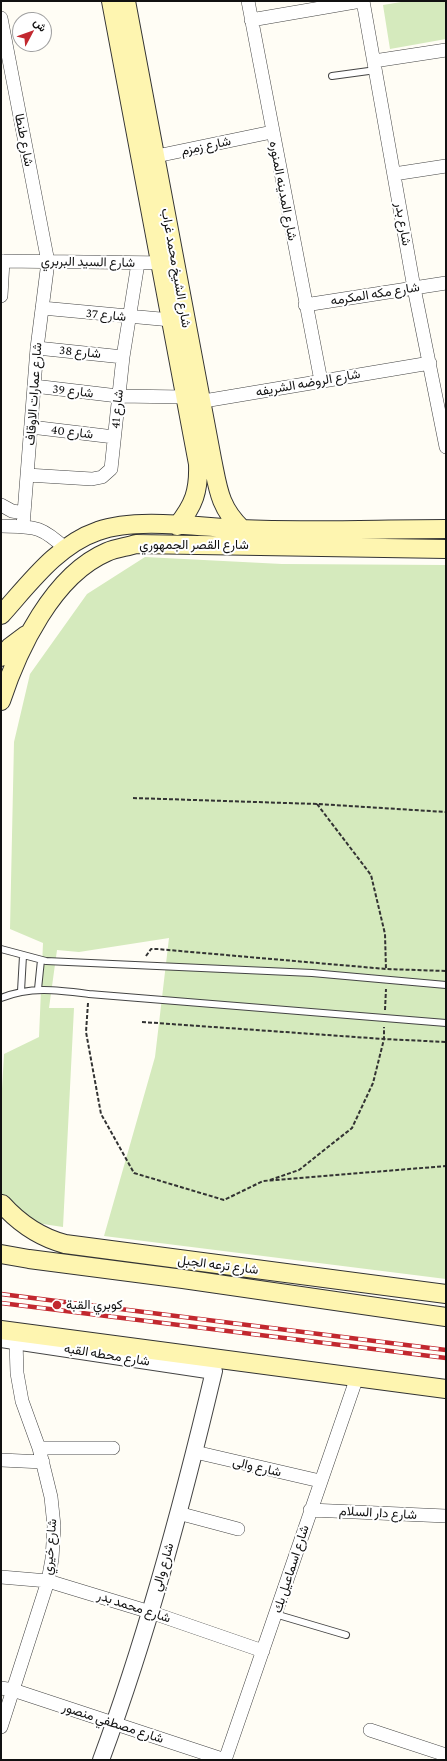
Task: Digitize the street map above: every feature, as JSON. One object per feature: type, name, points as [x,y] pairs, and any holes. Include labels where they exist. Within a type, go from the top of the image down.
[{"type":"main road","name":"شارع الشيخ محمد غراب","points":[[111,1],[148,158],[168,263],[191,401],[198,464],[198,481],[195,498],[187,513],[177,526]]},
{"type":"main road","name":"شارع الشيخ محمد غراب","points":[[126,1],[148,158]]},
{"type":"main road","name":"شارع الشيخ محمد غراب","points":[[168,263],[171,320],[191,401],[222,502],[230,517],[242,529]]},
{"type":"main road","name":"شارع القصر الجمهوري","points":[[4,609],[31,581],[66,549],[98,531],[120,525],[242,529],[446,529]]},
{"type":"main road","name":"شارع القصر الجمهوري","points":[[1,701],[12,670],[30,633],[53,598],[81,568],[107,552],[136,544],[446,549]]},
{"type":"main road","points":[[1,657],[16,642],[30,633]]},
{"type":"main road","name":"شارع ترعه الجبل","points":[[1,1204],[26,1227],[54,1241],[75,1246],[446,1294]]},
{"type":"main road","name":"شارع ترعه الجبل","points":[[1,1254],[29,1260],[183,1279],[446,1317]]},
{"type":"main road","points":[[183,1279],[185,1260]]},
{"type":"main road","points":[[1,1330],[446,1389]]},
{"type":"street","name":"شارع المدينه المنوره","points":[[248,1],[320,381]]},
{"type":"street","points":[[251,20],[362,1]]},
{"type":"street","name":"شارع بدر","points":[[362,1],[375,66],[414,288],[446,447]]},
{"type":"street","name":"شارع طنطا","points":[[1,18],[48,262]]},
{"type":"street","points":[[375,66],[446,50]]},
{"type":"street","name":"شارع زمزم","points":[[148,158],[272,132]]},
{"type":"street","points":[[394,174],[446,166]]},
{"type":"street","points":[[1,296],[2,261]]},
{"type":"street","name":"شارع السيد البربري","points":[[2,261],[168,263]]},
{"type":"street","name":"شارع عمارات الاوقاف","points":[[23,526],[37,348],[48,262]]},
{"type":"street","name":"شارع 41","points":[[27,475],[92,479],[102,477],[111,469],[123,357],[138,263]]},
{"type":"street","name":"شارع مكه المكرمه","points":[[305,305],[446,283]]},
{"type":"street","name":"شارع 37","points":[[42,308],[129,318],[171,320]]},
{"type":"street","name":"شارع 38","points":[[37,348],[123,357]]},
{"type":"street","name":"شارع الروضه الشريفه","points":[[191,401],[430,363]]},
{"type":"street","name":"شارع 39","points":[[34,386],[118,396],[191,401]]},
{"type":"street","name":"شارع 40","points":[[31,427],[114,437]]},
{"type":"street","points":[[1,506],[12,511],[24,513]]},
{"type":"street","points":[[1,526],[35,527],[49,534],[66,549]]},
{"type":"street","name":"شارع محطه القبه","points":[[8,1340],[214,1370]]},
{"type":"street","name":"شارع خيري","points":[[1,1727],[7,1689],[48,1581],[52,1559],[54,1526],[51,1497],[44,1462],[22,1401],[17,1373],[8,1340]]},
{"type":"street","name":"شارع والي","points":[[101,1760],[115,1723],[150,1612],[195,1452],[214,1370]]},
{"type":"street","name":"شارع اسماعيل بك","points":[[225,1760],[357,1377]]},
{"type":"street","points":[[40,1448],[113,1448]]},
{"type":"street","name":"شارع والى","points":[[195,1452],[320,1481]]},
{"type":"street","points":[[1,1460],[44,1462]]},
{"type":"street","name":"شارع دار السلام","points":[[310,1510],[446,1516]]},
{"type":"street","points":[[178,1513],[238,1529]]},
{"type":"street","name":"شارع محمد بدر","points":[[1,1577],[48,1581],[150,1612],[263,1651]]},
{"type":"street","name":"شارع مصطفي منصور","points":[[7,1689],[225,1760]]},
{"type":"street","points":[[370,1730],[430,1755],[446,1755]]},
{"type":"lane","points":[[332,76],[375,66]]},
{"type":"lane","points":[[1,949],[41,960],[312,973],[446,985]]},
{"type":"lane","points":[[21,991],[23,956]]},
{"type":"lane","points":[[38,989],[41,960]]},
{"type":"lane","points":[[1,998],[21,991],[38,989],[446,1023]]},
{"type":"lane","points":[[276,1614],[346,1635]]},
{"type":"path","points":[[133,798],[317,804],[446,812]]},
{"type":"path","points":[[143,964],[148,952],[151,949],[157,949],[386,969],[446,972]]},
{"type":"path","points":[[89,994],[86,1032],[101,1114],[134,1173],[224,1200],[263,1181],[446,1166]]},
{"type":"path","points":[[142,1022],[446,1042]]},
{"type":"green space","points":[[407,1],[446,1],[446,39],[390,49],[383,5]]},
{"type":"green space","points":[[145,557],[282,564],[446,565],[446,1279],[104,1236],[155,1057],[169,938],[79,952],[57,950],[49,1008],[74,1008],[63,1227],[16,1220],[1,1194],[1,1106],[4,1054],[39,1037],[43,943],[10,929],[14,742],[30,674],[87,594]]},
{"type":"railway","points":[[1,1294],[446,1350]]},
{"type":"railway","points":[[1,1303],[446,1358]]},
{"type":"place","name":"كوبري القبة","points":[[57,1305]]}]
